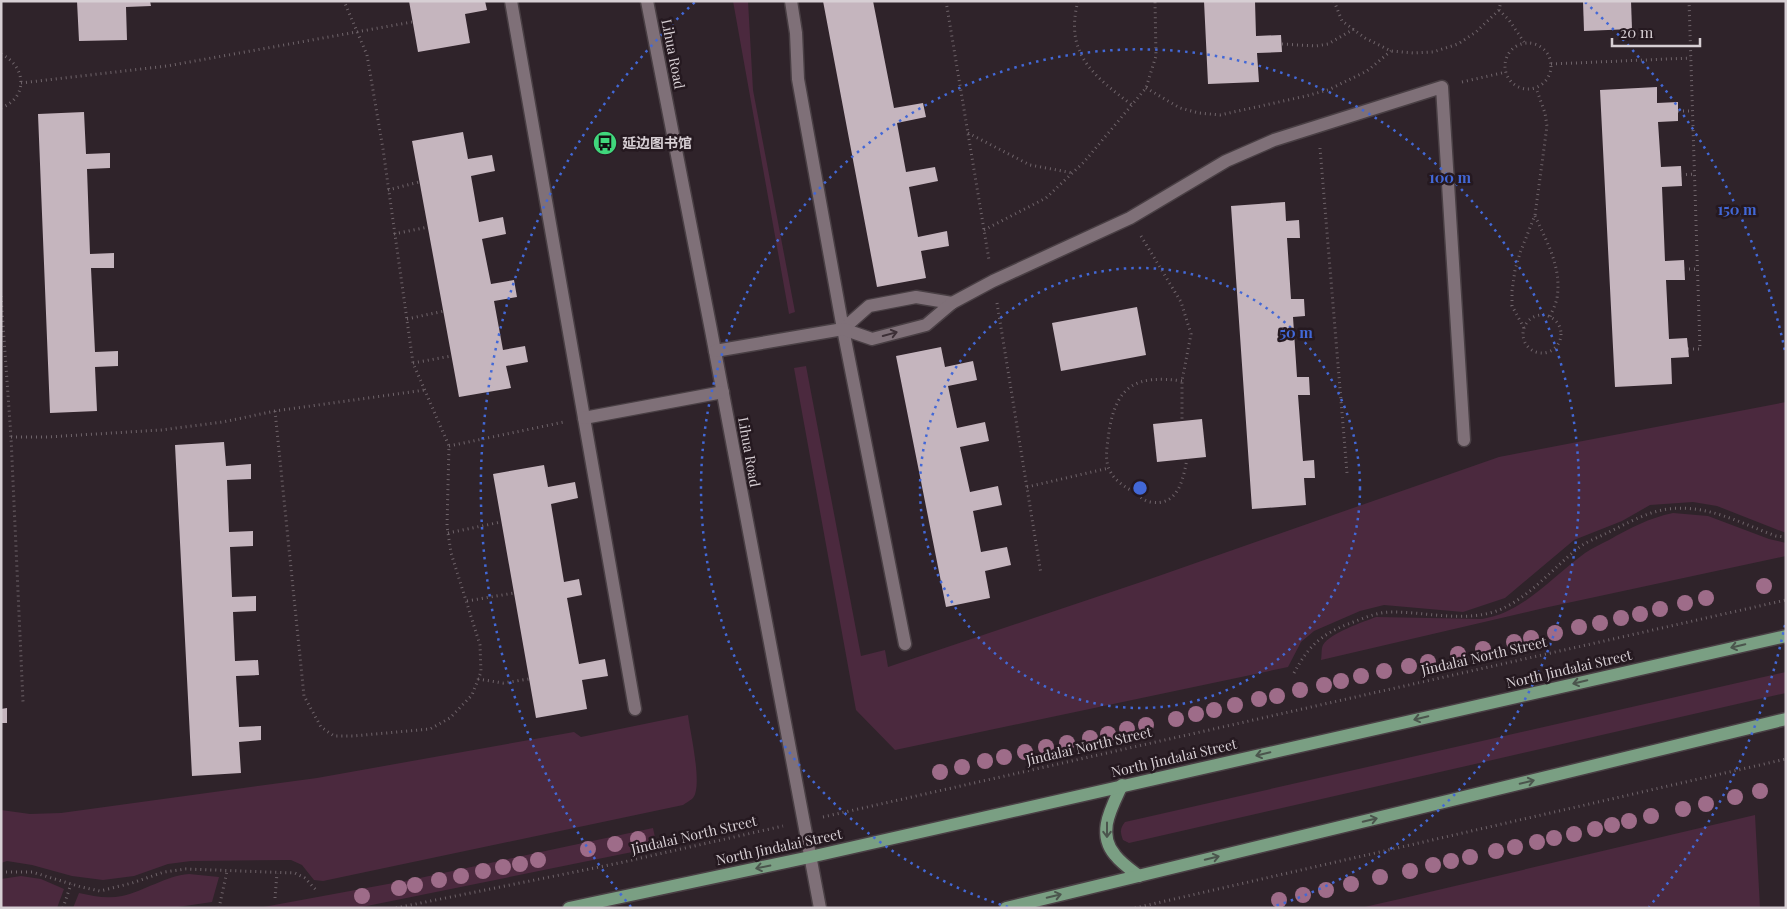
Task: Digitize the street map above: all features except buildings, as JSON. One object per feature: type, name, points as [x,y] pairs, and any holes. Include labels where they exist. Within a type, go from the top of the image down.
[{"type":"main road","name":"North Jindalai Street","points":[[576,907],[810,857],[1786,636]]},
{"type":"main road","points":[[1006,908],[1786,719]]},
{"type":"main road","points":[[1122,785],[1107,816],[1106,836],[1114,855],[1139,876]]},
{"type":"street","points":[[512,1],[635,709]]},
{"type":"street","name":"Lihua Road","points":[[647,1],[820,908]]},
{"type":"street","points":[[791,1],[796,33],[798,79],[843,329],[905,644]]},
{"type":"street","points":[[715,352],[843,329],[872,339],[926,325],[952,303],[993,281],[1130,218],[1226,161],[1274,140],[1442,87],[1464,440]]},
{"type":"street","points":[[843,329],[869,306],[916,297],[952,303]]},
{"type":"street","points":[[584,418],[723,392]]},
{"type":"path","points":[[275,411],[304,696],[321,727],[334,736],[430,729],[450,718],[472,695],[481,672],[480,645],[452,553],[448,533],[449,446],[413,363],[367,55],[344,1]]},
{"type":"path","points":[[1078,1],[1073,19],[1075,41],[1085,63],[1100,81],[1132,105]]},
{"type":"path","points":[[984,230],[1046,198],[1084,162],[1146,88],[1156,56],[1155,1]]},
{"type":"path","points":[[1334,1],[1342,21],[1365,38],[1391,51],[1433,52],[1458,44],[1476,32],[1499,10],[1501,1]]},
{"type":"path","points":[[1688,349],[1700,349],[1689,1]]},
{"type":"path","points":[[1499,10],[1509,20],[1524,42]]},
{"type":"path","points":[[21,83],[167,66],[412,22]]},
{"type":"path","points":[[1282,44],[1316,46],[1328,44],[1354,29]]},
{"type":"path","points":[[1524,42],[1540,45],[1546,50],[1551,64],[1551,72],[1548,79],[1536,88],[1528,89],[1514,84],[1506,72],[1505,65],[1511,50],[1524,42]]},
{"type":"path","points":[[1146,88],[1180,108],[1199,113],[1220,115],[1328,90],[1367,70],[1391,51]]},
{"type":"path","points":[[1,54],[16,64],[20,73],[21,83],[19,92],[14,100],[8,106],[1,108]]},
{"type":"path","points":[[1551,64],[1691,58]]},
{"type":"path","points":[[1442,87],[1506,72]]},
{"type":"path","points":[[1524,328],[1532,318],[1544,315],[1550,317],[1556,320],[1562,332],[1559,344],[1550,352],[1544,353],[1532,350],[1524,340],[1524,328],[1512,306],[1515,270],[1535,215],[1547,126],[1545,113],[1536,88]]},
{"type":"path","points":[[1678,111],[1692,111]]},
{"type":"path","points":[[1319,125],[1347,473]]},
{"type":"path","points":[[968,133],[1030,165],[1073,173]]},
{"type":"path","points":[[1681,175],[1694,174]]},
{"type":"path","points":[[388,190],[420,182]]},
{"type":"path","points":[[1535,215],[1552,252],[1557,270],[1557,298],[1550,317]]},
{"type":"path","points":[[1130,218],[1181,302],[1187,318],[1191,334],[1182,381],[1182,421]]},
{"type":"path","points":[[394,234],[428,227]]},
{"type":"path","points":[[1684,269],[1697,269]]},
{"type":"path","points":[[1,296],[11,437],[24,702]]},
{"type":"path","points":[[407,319],[444,311]]},
{"type":"path","points":[[413,363],[451,356]]},
{"type":"path","points":[[1182,381],[1161,378],[1146,380],[1131,387],[1118,398],[1106,451],[1109,468],[1117,481],[1149,502],[1166,502],[1176,494],[1183,482],[1187,459]]},
{"type":"path","points":[[11,437],[47,437],[162,430],[223,422],[275,411],[425,390]]},
{"type":"path","points":[[449,446],[584,418]]},
{"type":"path","points":[[1027,487],[1109,468]]},
{"type":"path","points":[[1294,673],[1303,656],[1315,642],[1331,630],[1373,614],[1390,612],[1468,616],[1490,613],[1508,607],[1582,544],[1645,515],[1666,509],[1703,509],[1776,536],[1786,537]]},
{"type":"path","points":[[448,533],[501,522]]},
{"type":"path","points":[[467,602],[514,593]]},
{"type":"path","name":"Jindalai North Street","points":[[396,908],[619,863],[1786,600]]},
{"type":"path","points":[[478,679],[503,683],[529,679]]},
{"type":"path","points":[[1135,908],[1786,759]]},
{"type":"path","points":[[1,872],[32,872],[100,891],[164,872],[186,870],[295,873],[305,878],[316,890]]},
{"type":"path","points":[[219,908],[227,871]]},
{"type":"path","points":[[274,898],[276,873]]},
{"type":"path","points":[[63,908],[71,884]]},
{"type":"shaded area","points":[[733,1],[748,1],[753,90],[795,312],[789,314]]},
{"type":"shaded area","points":[[806,366],[861,656],[885,650],[888,667],[1150,579],[1499,457],[1786,402],[1786,533],[1717,506],[1693,502],[1650,505],[1622,521],[1574,540],[1505,598],[1463,612],[1384,605],[1360,611],[1314,631],[1301,642],[1288,667],[895,750],[856,710],[794,368]]},
{"type":"shaded area","points":[[1673,513],[1708,516],[1769,539],[1786,543],[1786,556],[1544,608],[1321,660],[1322,647],[1332,636],[1376,617],[1482,619],[1497,615],[1524,602],[1591,549],[1624,531]]},
{"type":"shaded area","points":[[1786,672],[1786,693],[1129,843],[1123,840],[1121,835],[1121,828],[1125,822]]},
{"type":"shaded area","points":[[688,715],[697,782],[693,798],[683,805],[323,881],[314,880],[302,865],[291,860],[191,861],[168,864],[134,876],[103,880],[72,876],[32,865],[7,861],[1,863],[1,810],[30,814],[61,813],[317,778],[574,732],[581,737]]},
{"type":"shaded area","points":[[1755,815],[1760,908],[1360,908],[1404,898]]},
{"type":"shaded area","points":[[653,828],[657,847],[357,908],[258,908],[415,879]]},
{"type":"shaded area","points":[[180,875],[219,877],[212,902],[171,908],[73,908],[79,893],[105,897],[122,896]]},
{"type":"shaded area","points":[[21,876],[41,879],[64,889],[57,908],[1,908],[1,879]]},
{"type":"place","name":"延边图书馆","points":[[605,143]]}]
